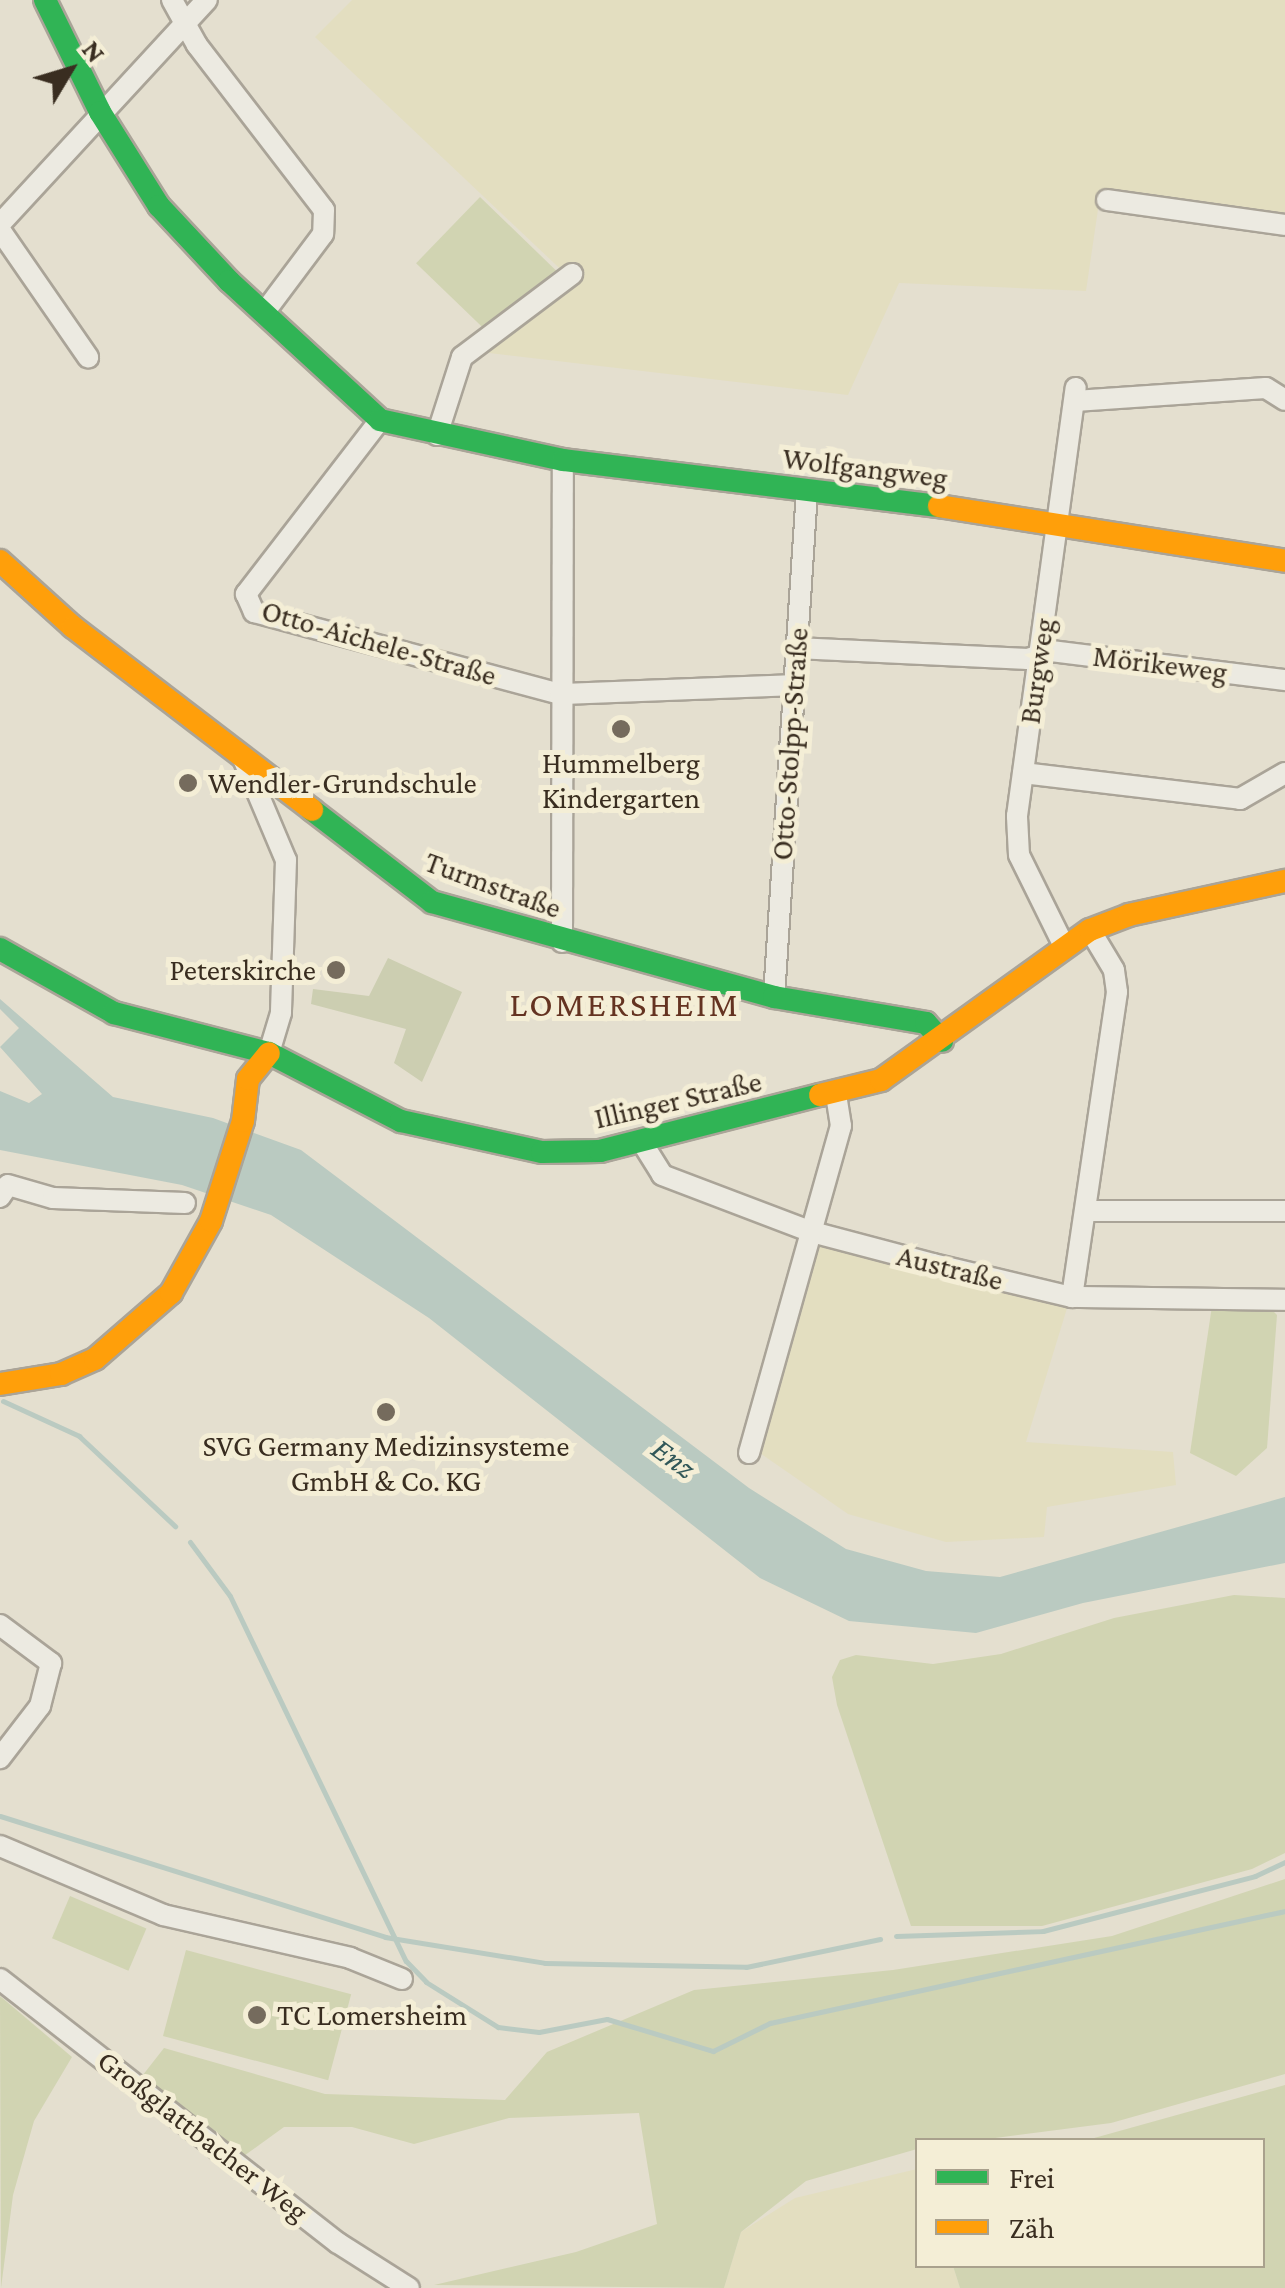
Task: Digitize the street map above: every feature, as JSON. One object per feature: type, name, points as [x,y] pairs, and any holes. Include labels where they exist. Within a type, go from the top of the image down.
[{"type":"street","name":"Wolfgangweg","points":[[45,0],[100,112],[160,206],[264,313],[380,420],[437,436],[564,460],[1057,525],[1285,561]]},
{"type":"street","points":[[172,0],[184,25],[324,210],[323,234],[264,313]]},
{"type":"street","points":[[88,357],[0,227],[100,112],[208,0]]},
{"type":"street","points":[[1107,200],[1285,225]]},
{"type":"street","points":[[437,436],[462,358],[572,274]]},
{"type":"street","name":"Burgweg","points":[[1063,944],[1019,855],[1023,773],[1076,394],[1266,388],[1285,400]]},
{"type":"street","name":"Otto-Aichele-Straße","points":[[380,420],[246,594],[248,607],[560,694]]},
{"type":"street","points":[[562,942],[560,694],[564,460]]},
{"type":"street","name":"Otto-Stolpp-Straße","points":[[774,997],[807,490]]},
{"type":"street","name":"Turmstraße","points":[[0,561],[73,627],[241,754],[405,887],[432,902],[562,942],[774,997],[926,1023],[942,1042]]},
{"type":"street","name":"Mörikeweg","points":[[796,648],[1038,655],[1051,651],[1285,680]]},
{"type":"street","points":[[560,694],[793,685]]},
{"type":"street","points":[[0,1384],[61,1374],[122,1341],[171,1293],[211,1221],[248,1106],[248,1079],[269,1054],[281,1002],[286,860],[241,754]]},
{"type":"street","points":[[1023,773],[1240,799],[1285,773]]},
{"type":"street","name":"Illinger Straße","points":[[0,949],[56,985],[152,1026],[269,1054],[401,1121],[542,1152],[643,1144],[836,1094],[904,1069],[1063,944],[1090,930],[1285,880]]},
{"type":"street","points":[[1072,1297],[1117,992],[1114,970],[1090,930]]},
{"type":"street","points":[[750,1453],[841,1126],[836,1094]]},
{"type":"street","name":"Austraße","points":[[643,1144],[662,1174],[812,1232],[1072,1297],[1285,1300]]},
{"type":"street","points":[[4,1191],[53,1198],[186,1203]]},
{"type":"street","points":[[1084,1211],[1285,1211]]},
{"type":"street","points":[[0,1625],[52,1663],[40,1706],[0,1758]]},
{"type":"street","points":[[0,1846],[163,1915],[350,1958],[402,1978]]},
{"type":"street","name":"Großglattbacher Weg","points":[[0,1980],[338,2243],[409,2288]]},
{"type":"shaded area","points":[[352,0],[1285,0],[1285,216],[1101,189],[1086,291],[899,283],[848,395],[481,352],[573,281],[315,37]]},
{"type":"shaded area","points":[[826,1241],[1068,1305],[1026,1442],[1173,1452],[1176,1485],[1047,1507],[1044,1537],[946,1542],[848,1514],[757,1451],[812,1250]]},
{"type":"shaded area","points":[[915,2169],[915,2268],[954,2268],[960,2288],[724,2288],[741,2232],[795,2198]]},
{"type":"green space","points":[[480,197],[556,271],[492,337],[416,263]]},
{"type":"green space","points":[[388,958],[462,992],[422,1082],[394,1063],[406,1029],[311,1004],[313,989],[369,996]]},
{"type":"green space","points":[[1212,1306],[1269,1307],[1277,1315],[1267,1448],[1236,1476],[1190,1453]]},
{"type":"green space","points":[[1234,1595],[1285,1598],[1285,1853],[1252,1869],[1042,1926],[911,1926],[837,1705],[832,1677],[840,1660],[856,1655],[933,1664],[1001,1654],[1114,1618]]},
{"type":"green space","points":[[1285,1879],[1285,2074],[1111,2123],[995,2138],[915,2138],[915,2150],[806,2181],[741,2232],[724,2288],[434,2285],[576,2252],[657,2224],[639,2113],[509,2118],[414,2144],[352,2127],[284,2127],[241,2158],[139,2080],[164,2048],[325,2094],[505,2100],[547,2052],[694,1990],[893,1970],[1112,1936]]},
{"type":"green space","points":[[70,1896],[146,1928],[128,1971],[52,1938]]},
{"type":"green space","name":"TC Lomersheim","points":[[186,1950],[351,1994],[328,2080],[163,2036]]},
{"type":"green space","points":[[0,1996],[72,2057],[34,2121],[13,2195],[1,2288]]},
{"type":"green space","points":[[1285,2085],[1285,2288],[960,2288],[954,2268],[1265,2268],[1265,2138],[1094,2138]]},
{"type":"water","name":"Enz","points":[[0,999],[113,1097],[213,1118],[301,1150],[749,1488],[846,1549],[926,1571],[1000,1577],[1285,1497],[1285,1563],[1083,1603],[976,1633],[849,1621],[760,1578],[429,1318],[271,1215],[182,1185],[0,1150],[0,1091],[29,1103],[42,1094],[0,1047],[19,1028],[0,1009]]},
{"type":"waterway","points":[[3,1401],[79,1436],[175,1526]]},
{"type":"waterway","points":[[190,1542],[230,1596],[406,1961],[426,1982],[498,2027],[539,2032],[607,2019],[713,2051],[770,2023],[1285,1911]]},
{"type":"waterway","points":[[0,1816],[385,1937],[545,1963],[746,1967],[880,1939]]},
{"type":"waterway","points":[[896,1936],[1043,1931],[1255,1876],[1285,1862]]},
{"type":"traffic: fast","points":[[45,0],[100,112],[159,206],[229,281],[380,420],[563,460],[939,506]]},
{"type":"traffic: fast","points":[[312,810],[432,902],[774,997],[926,1023],[942,1041]]},
{"type":"traffic: fast","points":[[0,949],[114,1013],[269,1053],[401,1121],[542,1152],[600,1151],[820,1095]]},
{"type":"traffic: slow","points":[[939,506],[1285,561]]},
{"type":"traffic: slow","points":[[0,561],[73,627],[312,810]]},
{"type":"traffic: slow","points":[[820,1095],[881,1080],[1090,930],[1129,915],[1285,881]]},
{"type":"traffic: slow","points":[[0,1384],[61,1374],[95,1359],[171,1293],[211,1221],[243,1121],[248,1079],[269,1053]]},
{"type":"place","name":"Hummelberg Kindergarten","points":[[621,729]]},
{"type":"place","name":"Wendler-Grundschule","points":[[188,783]]},
{"type":"place","name":"Peterskirche","points":[[336,970]]},
{"type":"place","name":"SVG Germany Medizinsysteme GmbH & Co. KG","points":[[386,1412]]},
{"type":"place","name":"TC Lomersheim","points":[[257,2015]]},
{"type":"district","name":"LOMERSHEIM","points":[[625,1005]]}]
